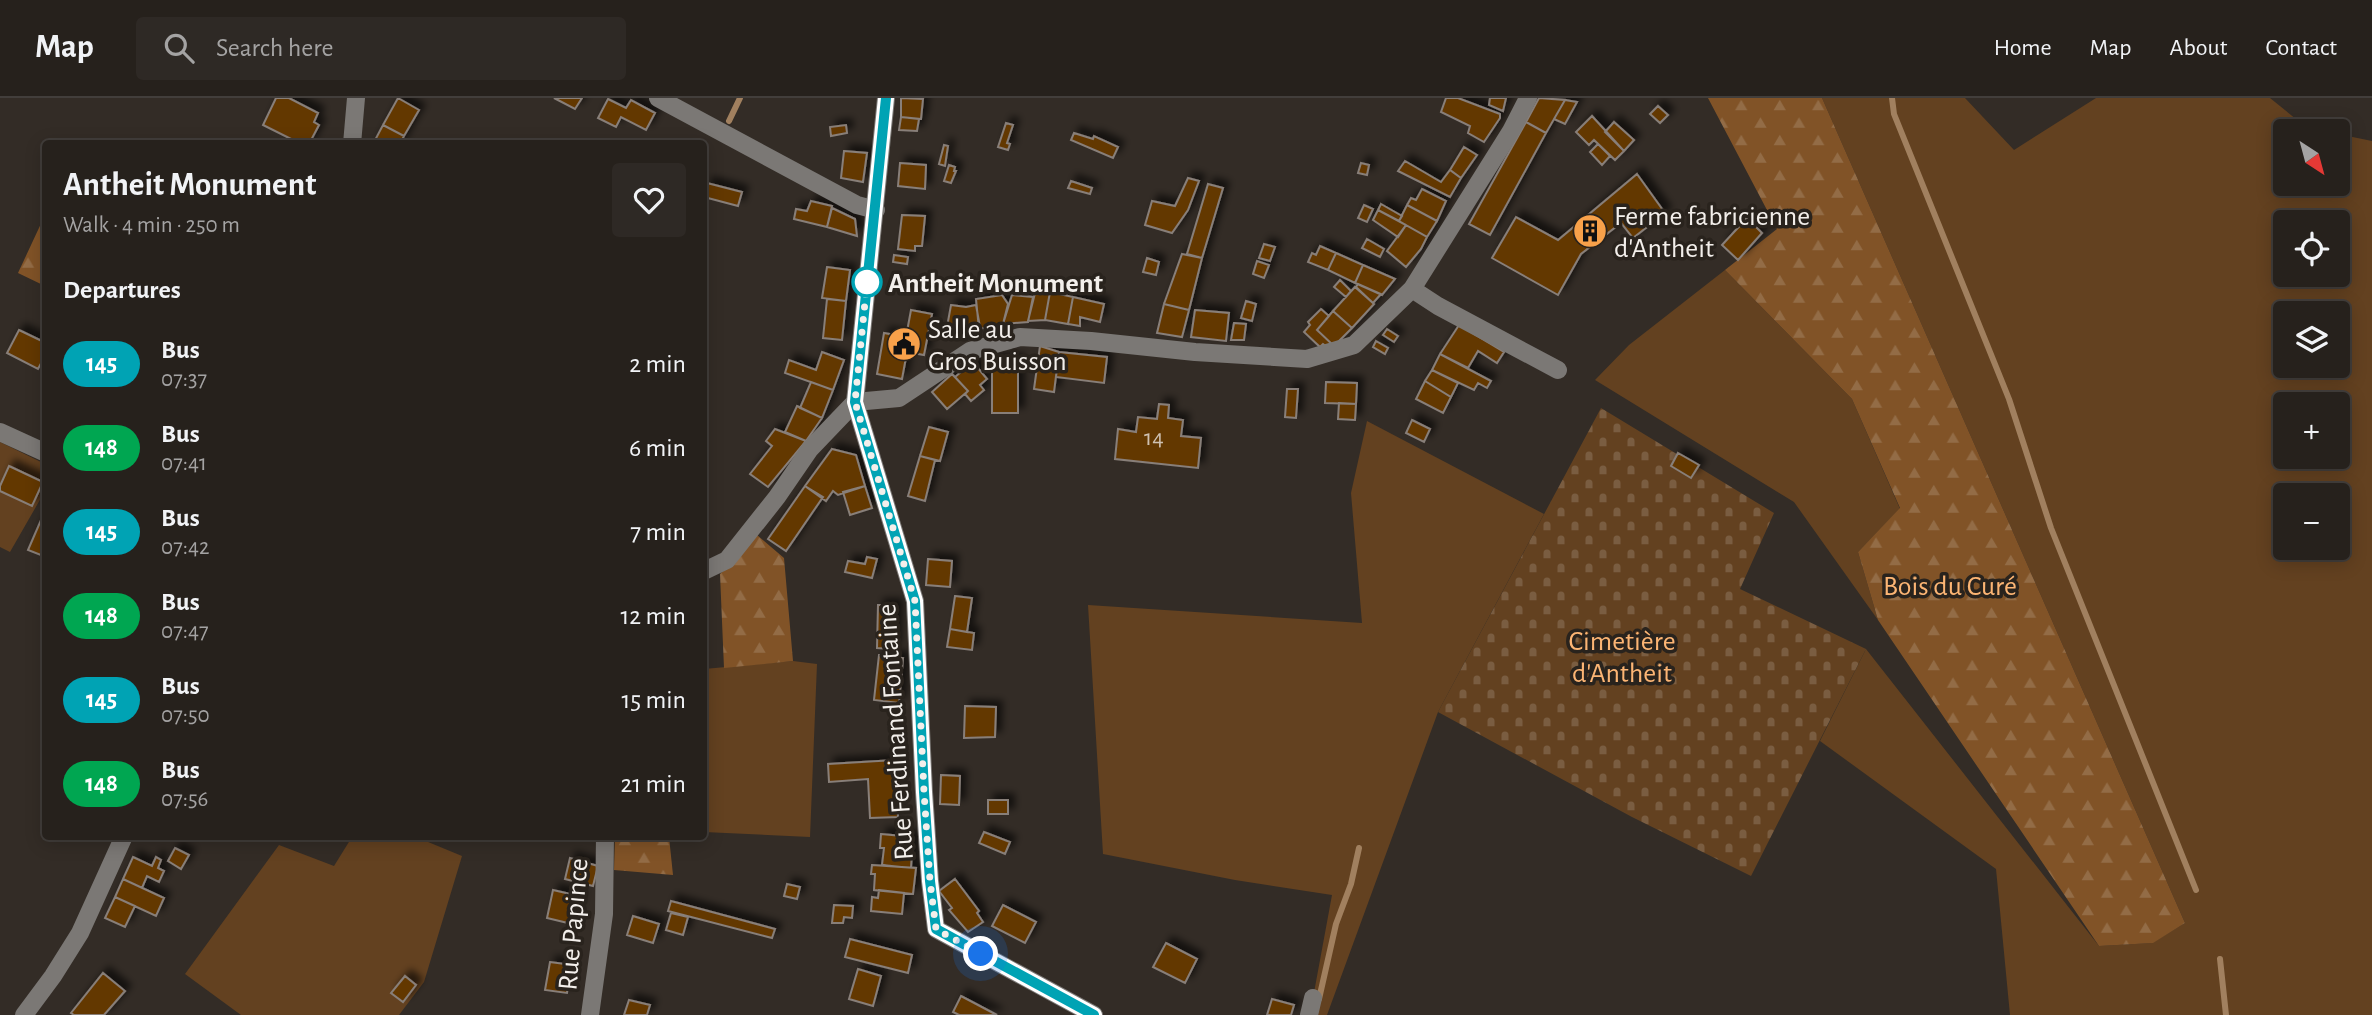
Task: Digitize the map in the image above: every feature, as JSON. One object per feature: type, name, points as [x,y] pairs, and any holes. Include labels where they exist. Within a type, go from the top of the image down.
[{"type":"street","points":[[352,140],[356,98]]},
{"type":"street","points":[[658,98],[857,205],[876,210]]},
{"type":"street","points":[[707,570],[727,560],[777,497],[810,449],[855,402],[886,98]]},
{"type":"street","points":[[855,402],[900,398],[970,351],[1020,337],[1307,359],[1354,345],[1412,289],[1511,131],[1528,98]]},
{"type":"street","points":[[1412,289],[1438,306],[1558,370]]},
{"type":"street","name":"Rue Ferdinand Fontaine","points":[[855,402],[915,601],[924,792],[936,929],[1094,1015]]},
{"type":"street","points":[[0,432],[42,451]]},
{"type":"street","points":[[24,1015],[80,933],[122,840]]},
{"type":"street","name":"Rue Papince","points":[[590,1015],[604,914],[605,840]]},
{"type":"green space","name":"Bois du Curé","points":[[1708,98],[1822,98],[2185,923],[2153,943],[2099,946],[1878,620],[1858,552],[1900,508],[1852,399],[1725,270],[1777,229]]},
{"type":"green space","points":[[1822,98],[1965,98],[2014,150],[2096,98],[2270,98],[2296,119],[2273,119],[2273,196],[2350,196],[2350,136],[2372,141],[2372,1015],[2010,1015],[1996,869],[1820,741],[1866,649],[2099,946],[2152,943],[2185,923]]},
{"type":"green space","points":[[42,221],[42,284],[18,273]]},
{"type":"green space","points":[[1725,270],[1852,399],[1900,509],[1858,552],[1878,620],[1794,502],[1595,380],[1629,345]]},
{"type":"green space","name":"Cimetière d'Antheit","points":[[1601,408],[1774,513],[1740,589],[1866,649],[1751,876],[1632,817],[1438,712]]},
{"type":"green space","points":[[1367,421],[1544,514],[1438,712],[1327,1015],[1315,1015],[1313,998],[1332,895],[1235,880],[1103,854],[1088,605],[1362,623],[1351,493]]},
{"type":"green space","points":[[0,442],[42,463],[42,496],[10,552],[0,547]]},
{"type":"green space","points":[[757,535],[784,558],[793,661],[724,668],[720,574]]},
{"type":"green space","points":[[793,661],[817,664],[810,837],[707,832],[707,669]]},
{"type":"green space","points":[[350,840],[423,840],[462,856],[424,982],[399,1015],[241,1015],[185,974],[279,845],[334,866]]},
{"type":"green space","points":[[615,840],[669,840],[673,875],[614,870]]},
{"type":"building","points":[[276,98],[289,98],[318,113],[314,122],[319,125],[311,140],[293,140],[263,125]]},
{"type":"building","points":[[398,98],[419,110],[404,136],[383,125]]},
{"type":"building","points":[[554,98],[582,98],[575,109]]},
{"type":"building","points":[[901,98],[923,99],[921,119],[901,117]]},
{"type":"building","points":[[1446,98],[1458,98],[1500,114],[1484,142],[1468,133],[1470,126],[1441,112]]},
{"type":"building","points":[[1490,98],[1506,98],[1503,111],[1489,105]]},
{"type":"building","points":[[1539,98],[1565,100],[1546,133],[1526,122]]},
{"type":"building","points":[[608,99],[626,108],[631,100],[655,113],[646,130],[621,117],[616,127],[598,118]]},
{"type":"building","points":[[1565,100],[1577,102],[1565,124],[1554,119]]},
{"type":"building","points":[[1658,106],[1668,115],[1660,123],[1650,114]]},
{"type":"building","points":[[1592,116],[1624,151],[1615,160],[1594,140],[1589,145],[1576,132]]},
{"type":"building","points":[[901,117],[919,119],[917,131],[899,130]]},
{"type":"building","points":[[1526,122],[1546,133],[1490,235],[1469,224]]},
{"type":"building","points":[[1614,122],[1634,140],[1624,151],[1605,132]]},
{"type":"building","points":[[1006,123],[1013,125],[1007,143],[1010,144],[1008,150],[998,147]]},
{"type":"building","points":[[383,125],[404,136],[402,140],[375,140]]},
{"type":"building","points":[[846,125],[847,133],[831,136],[830,127]]},
{"type":"building","points":[[1074,133],[1093,139],[1094,136],[1118,147],[1113,158],[1071,140]]},
{"type":"building","points":[[1598,144],[1610,156],[1602,165],[1590,152]]},
{"type":"building","points":[[944,145],[948,146],[945,166],[939,164]]},
{"type":"building","points":[[1464,147],[1477,155],[1461,178],[1450,170]]},
{"type":"building","points":[[844,151],[867,153],[863,182],[841,178]]},
{"type":"building","points":[[1405,161],[1441,182],[1450,170],[1461,178],[1450,197],[1398,171]]},
{"type":"building","points":[[900,163],[926,165],[925,189],[898,186]]},
{"type":"building","points":[[1361,163],[1369,165],[1367,175],[1358,173]]},
{"type":"building","points":[[949,165],[955,167],[956,171],[951,183],[944,181]]},
{"type":"building","name":"Ferme fabricienne d'Antheit","points":[[1637,174],[1665,213],[1633,238],[1621,223],[1581,254],[1558,295],[1492,258],[1516,217],[1558,240]]},
{"type":"building","points":[[1188,178],[1199,181],[1188,210],[1172,233],[1145,225],[1152,201],[1175,206]]},
{"type":"building","points":[[1071,181],[1092,188],[1090,194],[1068,188]]},
{"type":"building","points":[[707,183],[742,192],[738,206],[707,198]]},
{"type":"building","points":[[1208,184],[1223,188],[1202,258],[1187,254]]},
{"type":"building","points":[[1422,189],[1446,201],[1437,221],[1407,205],[1411,198],[1416,200]]},
{"type":"building","points":[[811,201],[832,206],[827,227],[794,219],[796,209],[807,211]]},
{"type":"building","points":[[1381,204],[1402,216],[1399,221],[1378,210]]},
{"type":"building","points":[[1364,205],[1373,209],[1367,222],[1358,218]]},
{"type":"building","points":[[1407,205],[1437,221],[1427,237],[1399,221]]},
{"type":"building","points":[[832,208],[855,219],[857,236],[827,227]]},
{"type":"building","points":[[1378,210],[1406,225],[1398,237],[1373,220]]},
{"type":"building","points":[[902,215],[925,216],[922,246],[915,246],[915,251],[898,249]]},
{"type":"building","points":[[1747,218],[1762,233],[1738,260],[1722,245]]},
{"type":"building","points":[[1406,225],[1427,237],[1406,267],[1387,251]]},
{"type":"building","points":[[1367,239],[1384,249],[1380,257],[1362,248]]},
{"type":"building","points":[[1264,244],[1275,247],[1270,261],[1259,258]]},
{"type":"building","points":[[1320,246],[1336,253],[1328,270],[1308,262],[1312,253],[1316,255]]},
{"type":"building","points":[[1336,253],[1363,265],[1355,283],[1328,270]]},
{"type":"building","points":[[1182,254],[1202,258],[1189,310],[1164,304]]},
{"type":"building","points":[[894,255],[908,257],[907,264],[893,262]]},
{"type":"building","points":[[1147,258],[1159,262],[1156,275],[1143,272]]},
{"type":"building","points":[[1257,261],[1269,265],[1264,278],[1253,274]]},
{"type":"building","points":[[1363,265],[1395,279],[1382,295],[1355,283]]},
{"type":"building","points":[[827,267],[850,270],[846,301],[822,298]]},
{"type":"building","points":[[1340,280],[1351,291],[1346,297],[1334,287]]},
{"type":"building","points":[[1358,284],[1381,294],[1373,303],[1356,287]]},
{"type":"building","points":[[1355,287],[1374,304],[1352,328],[1333,311]]},
{"type":"building","points":[[1036,289],[1050,292],[1045,320],[1028,321]]},
{"type":"building","points":[[1050,292],[1073,297],[1068,324],[1045,320]]},
{"type":"building","points":[[1002,295],[1008,304],[1003,324],[979,329],[976,299]]},
{"type":"building","points":[[1012,295],[1033,297],[1028,322],[1003,324]]},
{"type":"building","points":[[1073,297],[1104,304],[1100,322],[1080,317],[1080,326],[1068,324]]},
{"type":"building","points":[[827,299],[846,301],[842,340],[823,338]]},
{"type":"building","points":[[1246,301],[1256,304],[1252,321],[1241,318]]},
{"type":"building","points":[[1164,304],[1189,310],[1182,337],[1157,333]]},
{"type":"building","points":[[951,305],[976,305],[980,327],[958,340],[945,338]]},
{"type":"building","points":[[1321,309],[1329,316],[1317,330],[1333,345],[1327,347],[1323,344],[1320,347],[1304,332],[1310,325],[1308,322]]},
{"type":"building","name":"Salle au Gros Buisson","points":[[911,310],[932,314],[924,355],[907,352],[902,379],[877,374],[884,333],[906,337]]},
{"type":"building","points":[[1195,310],[1229,313],[1226,341],[1191,337]]},
{"type":"building","points":[[1333,311],[1352,328],[1334,346],[1317,330]]},
{"type":"building","points":[[1234,323],[1246,324],[1244,340],[1231,340]]},
{"type":"building","points":[[1459,325],[1504,352],[1497,363],[1478,351],[1468,368],[1440,354]]},
{"type":"building","points":[[1387,329],[1398,336],[1394,342],[1383,335]]},
{"type":"building","points":[[19,330],[42,341],[42,362],[38,369],[7,353]]},
{"type":"building","points":[[1376,341],[1388,348],[1385,354],[1373,347]]},
{"type":"building","points":[[1040,346],[1059,352],[1054,392],[1034,389]]},
{"type":"building","points":[[822,352],[844,360],[833,390],[785,373],[789,360],[816,370]]},
{"type":"building","points":[[1059,352],[1107,357],[1104,383],[1056,377]]},
{"type":"building","points":[[1440,354],[1491,381],[1487,388],[1478,383],[1474,390],[1432,370]]},
{"type":"building","points":[[992,360],[1018,360],[1018,413],[992,413]]},
{"type":"building","points":[[973,362],[987,379],[980,385],[984,390],[971,401],[965,394],[968,391],[955,377]]},
{"type":"building","points":[[1432,370],[1458,383],[1451,397],[1425,381]]},
{"type":"building","points":[[952,374],[968,391],[947,409],[932,392]]},
{"type":"building","points":[[1425,381],[1451,397],[1443,413],[1416,399]]},
{"type":"building","points":[[811,382],[833,390],[822,418],[800,408]]},
{"type":"building","points":[[1326,382],[1357,383],[1356,404],[1325,403]]},
{"type":"building","points":[[1287,389],[1298,389],[1296,418],[1285,417]]},
{"type":"building","points":[[1339,403],[1356,404],[1355,420],[1338,419]]},
{"type":"building","points":[[1159,404],[1169,405],[1168,418],[1183,420],[1181,436],[1201,438],[1198,468],[1115,459],[1118,429],[1136,432],[1138,417],[1157,419]]},
{"type":"building","points":[[797,406],[822,418],[806,441],[785,432]]},
{"type":"building","points":[[1412,420],[1430,429],[1424,442],[1406,433]]},
{"type":"building","points":[[929,427],[948,432],[940,461],[920,456]]},
{"type":"building","points":[[775,429],[806,441],[768,487],[750,474],[772,446],[766,441]]},
{"type":"building","points":[[832,449],[856,455],[865,486],[838,495],[833,491],[826,501],[805,486]]},
{"type":"building","points":[[1678,453],[1699,465],[1691,478],[1671,466]]},
{"type":"building","points":[[920,456],[935,460],[925,501],[908,496]]},
{"type":"building","points":[[9,466],[42,482],[32,506],[0,491]]},
{"type":"building","points":[[805,486],[823,497],[786,551],[768,539]]},
{"type":"building","points":[[865,486],[872,508],[850,515],[843,492]]},
{"type":"building","points":[[41,520],[42,520],[42,555],[28,550]]},
{"type":"building","points":[[867,557],[877,559],[872,578],[845,572],[848,561],[865,564]]},
{"type":"building","points":[[928,559],[952,561],[950,587],[926,585]]},
{"type":"building","points":[[955,596],[972,598],[967,632],[950,629]]},
{"type":"building","points":[[878,605],[896,605],[894,649],[877,648]]},
{"type":"building","points":[[950,629],[974,633],[972,650],[947,647]]},
{"type":"building","points":[[879,655],[903,658],[899,703],[874,700]]},
{"type":"building","points":[[965,706],[996,707],[995,737],[964,738]]},
{"type":"building","points":[[895,760],[898,817],[870,818],[868,779],[829,782],[828,764]]},
{"type":"building","points":[[941,775],[960,776],[959,805],[940,804]]},
{"type":"building","points":[[988,800],[1008,800],[1008,814],[988,814]]},
{"type":"building","points":[[984,832],[1010,842],[1005,854],[979,843]]},
{"type":"building","points":[[881,834],[913,837],[911,868],[882,865],[884,848],[880,848]]},
{"type":"building","points":[[175,848],[189,855],[181,869],[168,861]]},
{"type":"building","points":[[133,857],[152,866],[156,857],[161,860],[158,868],[164,871],[159,882],[147,876],[142,888],[123,879]]},
{"type":"building","points":[[570,858],[598,866],[593,886],[565,879]]},
{"type":"building","points":[[872,865],[916,868],[913,894],[874,890],[875,874],[871,874]]},
{"type":"building","points":[[123,879],[164,898],[156,916],[115,897]]},
{"type":"building","points":[[955,879],[979,911],[977,913],[983,922],[968,932],[949,910],[952,908],[939,891]]},
{"type":"building","points":[[787,884],[800,887],[797,899],[784,896]]},
{"type":"building","points":[[553,890],[579,896],[572,924],[547,918]]},
{"type":"building","points":[[879,890],[904,893],[902,914],[871,911],[872,897],[878,898]]},
{"type":"building","points":[[115,897],[135,906],[125,927],[105,918]]},
{"type":"building","points":[[671,901],[775,929],[772,938],[668,911]]},
{"type":"building","points":[[834,905],[853,906],[852,918],[844,917],[843,923],[832,923]]},
{"type":"building","points":[[1003,905],[1036,922],[1025,943],[992,926]]},
{"type":"building","points":[[671,913],[688,917],[683,935],[666,930]]},
{"type":"building","points":[[633,916],[659,924],[653,943],[627,935]]},
{"type":"building","points":[[850,939],[912,955],[908,973],[845,957]]},
{"type":"building","points":[[1166,943],[1197,959],[1185,983],[1153,967]]},
{"type":"building","points":[[550,962],[565,964],[563,979],[569,980],[567,993],[545,990]]},
{"type":"building","points":[[858,969],[881,976],[873,1006],[849,999]]},
{"type":"building","points":[[103,973],[125,991],[104,1015],[71,1013]]},
{"type":"building","points":[[405,976],[416,985],[403,1002],[391,993]]},
{"type":"building","points":[[961,996],[997,1015],[959,1015],[953,1012]]},
{"type":"building","points":[[1272,999],[1294,1005],[1291,1015],[1267,1015]]},
{"type":"building","points":[[629,1000],[650,1005],[647,1015],[624,1015]]},
{"type":"waterway","points":[[729,121],[740,98]]},
{"type":"waterway","points":[[1892,98],[1894,114],[2009,399],[2051,528],[2196,890]]},
{"type":"waterway","points":[[1319,999],[1336,924],[1351,884],[1359,848]]},
{"type":"waterway","points":[[2220,959],[2226,1015]]},
{"type":"bus line","name":"145","points":[[886,98],[855,402],[915,601],[924,792],[936,929],[1094,1015]]},
{"type":"place","name":"Ferme fabricienne d'Antheit","points":[[1590,231]]},
{"type":"place","name":"Antheit Monument","points":[[867,282]]},
{"type":"place","name":"Salle au Gros Buisson","points":[[904,344]]},
{"type":"route","points":[[867,282],[855,402],[915,601],[924,792],[936,929],[981,954]]}]
